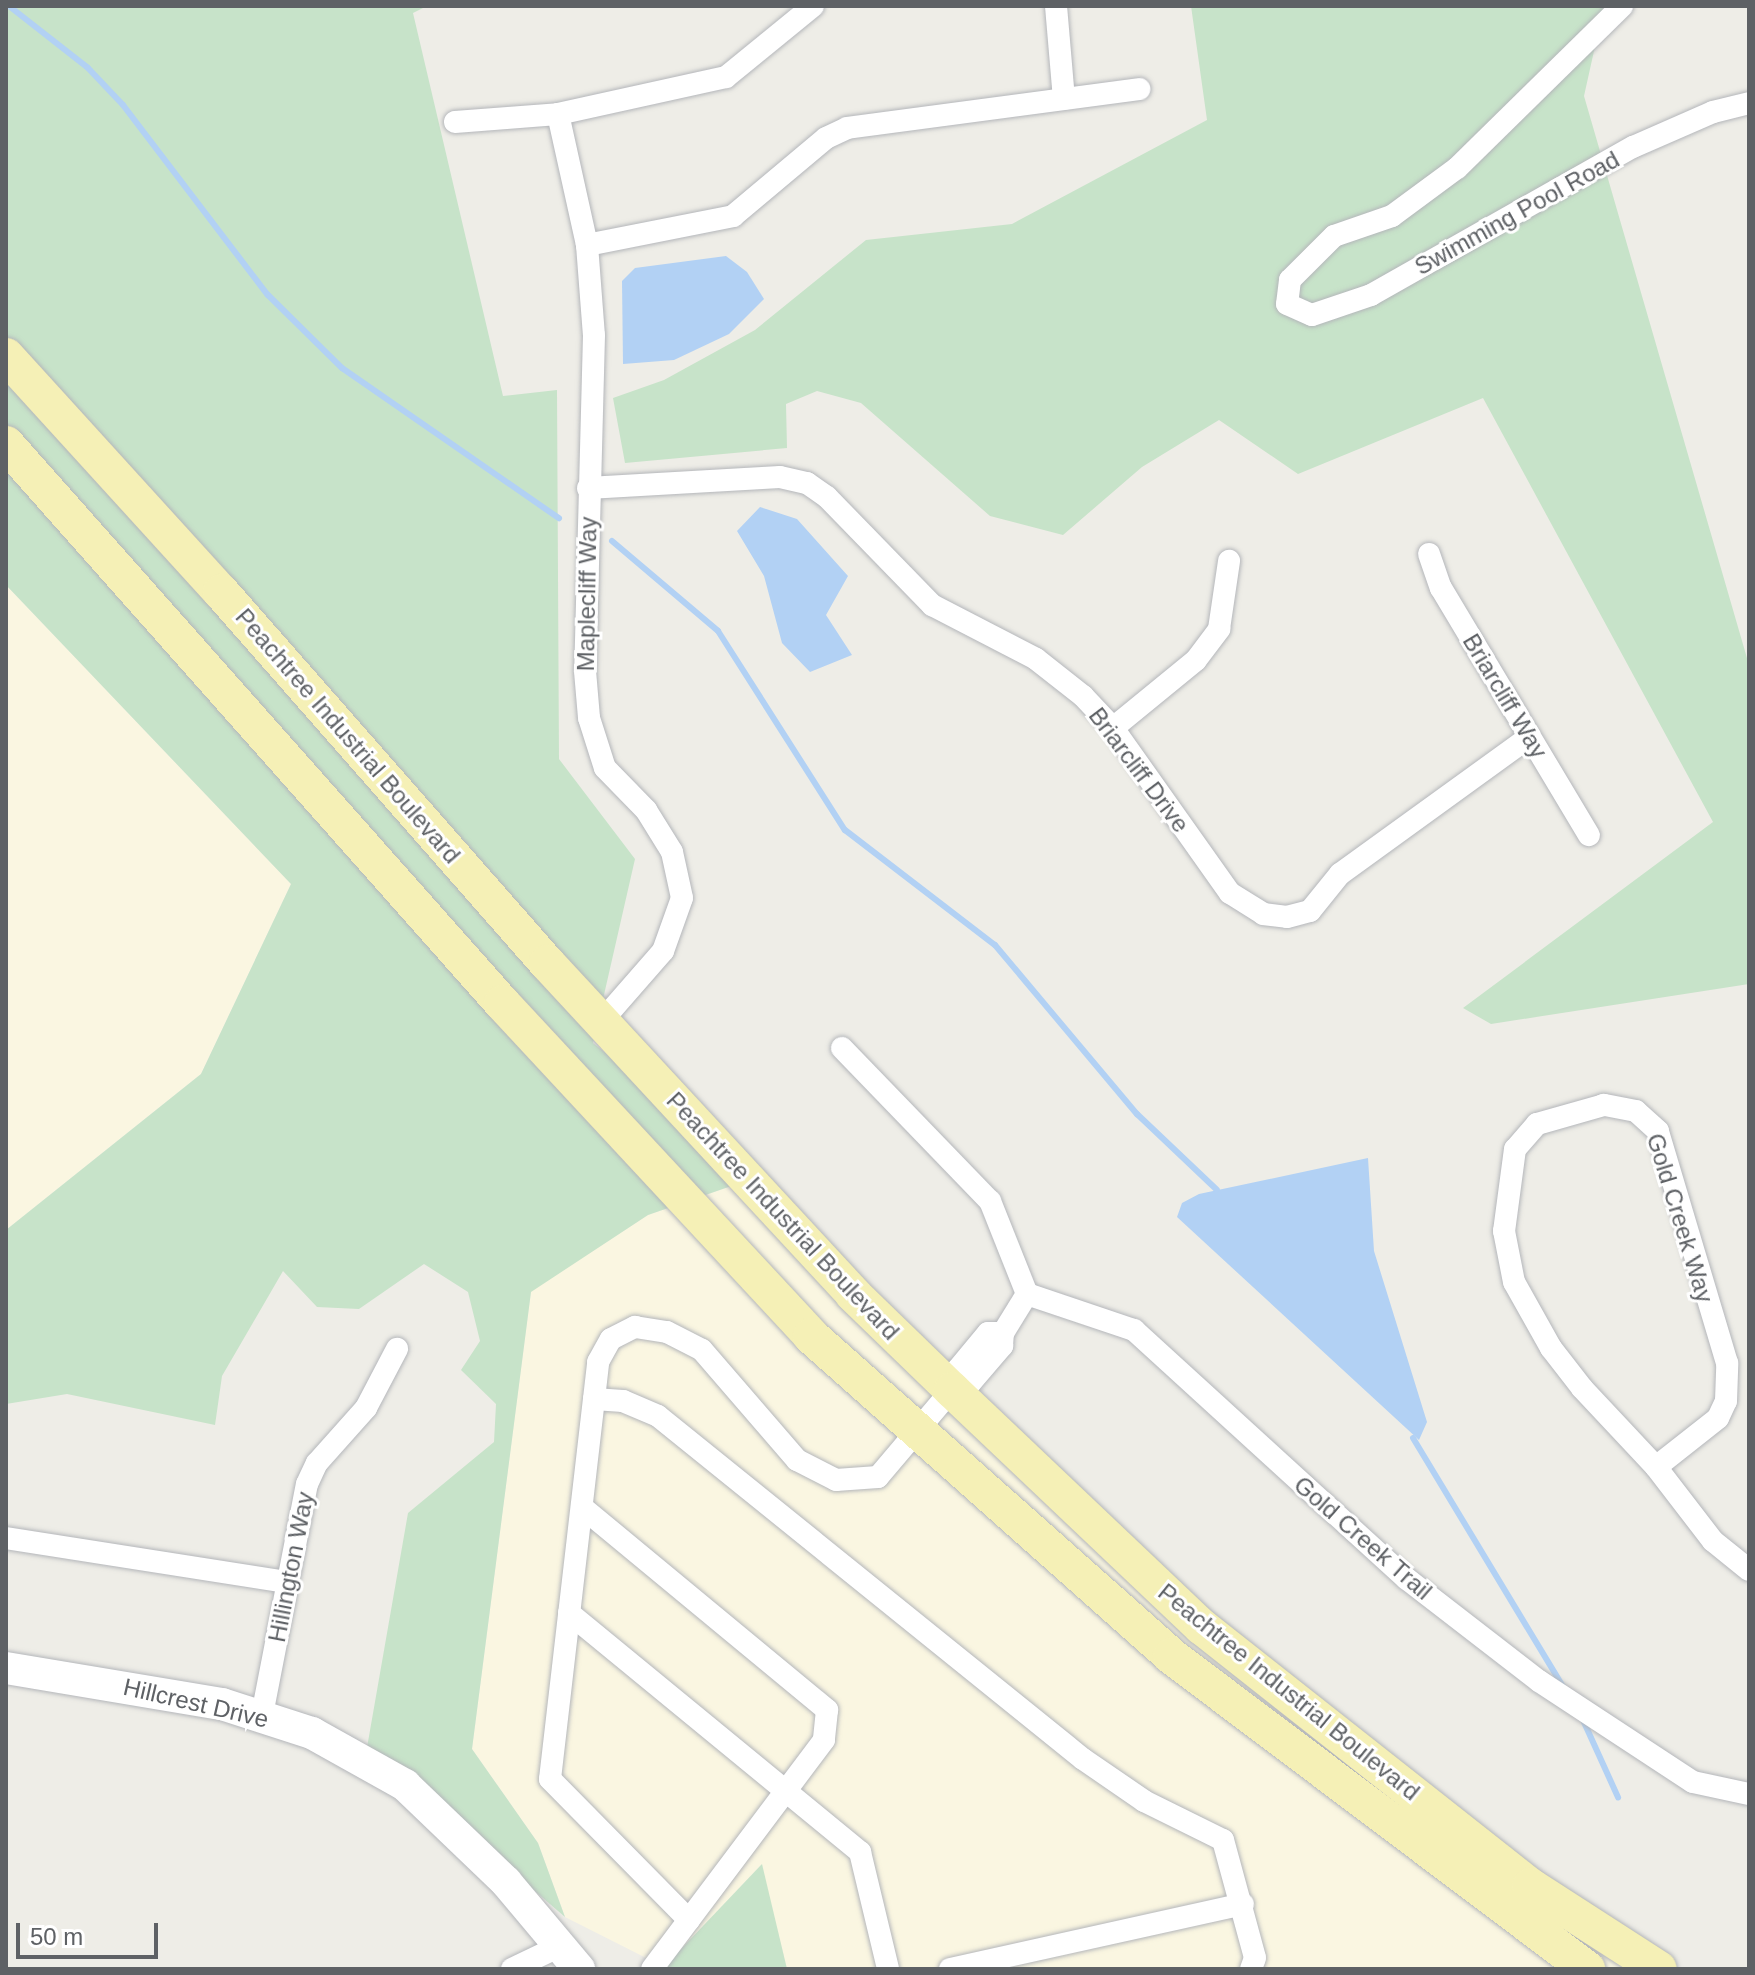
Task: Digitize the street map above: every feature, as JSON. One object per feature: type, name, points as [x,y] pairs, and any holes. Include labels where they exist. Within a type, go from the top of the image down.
[{"type":"main road","name":"Peachtree Industrial Boulevard","points":[[6,356],[601,1022],[853,1294],[1202,1627],[1530,1886],[1659,1969]]},
{"type":"main road","name":"Peachtree Industrial Boulevard","points":[[6,444],[512,1014],[811,1336],[1171,1656],[1587,1969]]},
{"type":"street","points":[[455,122],[558,114],[726,77],[813,6]]},
{"type":"street","points":[[1056,6],[1064,99]]},
{"type":"street","name":"Swimming Pool Road","points":[[1622,6],[1457,168],[1392,216],[1334,236],[1290,280],[1287,304],[1312,315],[1371,295],[1633,147],[1713,112],[1749,103]]},
{"type":"street","points":[[587,245],[733,216],[826,138],[847,128],[1139,89]]},
{"type":"street","name":"Maplecliff Way","points":[[558,114],[587,245],[594,335],[588,488],[589,718],[605,768],[646,810],[672,852],[682,898],[663,951],[601,1022]]},
{"type":"street","name":"Briarcliff Drive","points":[[588,488],[780,477],[807,483],[827,497],[932,605],[1036,659],[1113,728],[1230,893],[1263,914],[1287,917],[1310,911],[1340,874],[1379,851],[1529,737]]},
{"type":"street","name":"Briarcliff Way","points":[[1429,554],[1441,588],[1589,835]]},
{"type":"street","points":[[1113,728],[1196,660],[1219,629],[1229,561]]},
{"type":"street","points":[[689,1920],[550,1779],[598,1362],[611,1339],[635,1327],[667,1332],[702,1350],[797,1460],[836,1480],[878,1477],[954,1388],[971,1382],[1002,1346],[1003,1333],[1027,1294],[990,1201],[842,1048]]},
{"type":"street","name":"Gold Creek Way","points":[[1656,1467],[1718,1418],[1726,1401],[1727,1363],[1658,1131],[1636,1111],[1604,1105],[1537,1124],[1515,1149],[1505,1203],[1507,1256],[1514,1282],[1551,1348],[1656,1467],[1713,1541],[1749,1570]]},
{"type":"street","name":"Gold Creek Trail","points":[[1027,1294],[1134,1330],[1407,1579],[1539,1681],[1693,1782],[1749,1794]]},
{"type":"street","name":"Hillington Way","points":[[262,1715],[312,1473],[366,1408],[397,1349]]},
{"type":"street","points":[[594,1399],[623,1401],[658,1416],[1083,1759],[1144,1801],[1223,1840],[1243,1904],[1255,1958],[1251,1969]]},
{"type":"street","points":[[583,1508],[827,1710],[824,1740],[652,1969]]},
{"type":"street","points":[[6,1538],[288,1582]]},
{"type":"street","points":[[569,1613],[860,1852],[888,1969]]},
{"type":"street","name":"Hillcrest Drive","points":[[6,1668],[157,1691],[262,1715],[312,1733],[405,1785],[506,1882],[570,1957]]},
{"type":"street","points":[[950,1969],[1243,1904]]},
{"type":"street","points":[[512,1969],[570,1957]]},
{"type":"shaded area","points":[[6,585],[291,884],[201,1074],[6,1230]]},
{"type":"shaded area","points":[[760,1176],[1156,1567],[1632,1969],[787,1969],[761,1865],[664,1967],[565,1917],[538,1843],[472,1749],[531,1291],[648,1215]]},
{"type":"green space","points":[[6,6],[427,6],[413,13],[503,396],[557,390],[559,759],[635,859],[593,1043],[760,1176],[648,1215],[531,1292],[472,1749],[538,1843],[565,1917],[391,1767],[365,1759],[408,1513],[494,1442],[496,1404],[461,1370],[480,1341],[468,1292],[424,1264],[359,1309],[317,1307],[283,1271],[222,1376],[215,1425],[67,1394],[6,1404],[6,1230],[201,1074],[291,884],[6,585]]},
{"type":"green space","points":[[1191,6],[1604,6],[1584,96],[1749,665],[1749,984],[1491,1024],[1463,1008],[1713,822],[1483,398],[1298,474],[1219,420],[1142,467],[1063,535],[990,516],[861,403],[817,391],[786,404],[787,448],[625,463],[613,398],[664,380],[755,330],[866,240],[1012,224],[1207,120]]},
{"type":"green space","points":[[762,1864],[787,1969],[665,1969],[664,1967]]},
{"type":"water","points":[[726,256],[747,272],[764,299],[729,334],[674,360],[623,364],[622,281],[635,268]]},
{"type":"water","points":[[760,507],[797,519],[848,576],[826,615],[852,655],[810,672],[782,643],[764,576],[737,531]]},
{"type":"water","points":[[1368,1158],[1374,1251],[1427,1422],[1419,1440],[1177,1217],[1182,1203],[1199,1194]]},
{"type":"waterway","points":[[9,6],[88,68],[123,105],[268,295],[342,368],[559,518]]},
{"type":"waterway","points":[[612,541],[718,631],[845,830],[995,945],[1137,1114],[1217,1190]]},
{"type":"waterway","points":[[1413,1438],[1563,1687]]},
{"type":"waterway","points":[[1583,1720],[1618,1797]]}]
